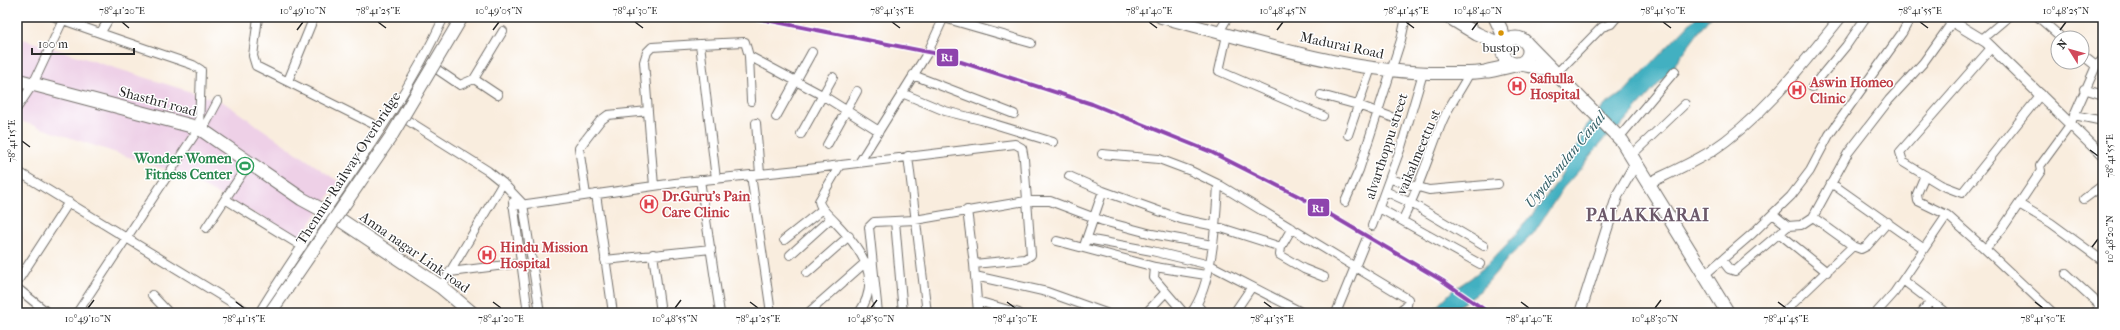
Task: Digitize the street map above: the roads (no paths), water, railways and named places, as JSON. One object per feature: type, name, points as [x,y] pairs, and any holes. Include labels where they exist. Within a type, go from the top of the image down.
[{"type":"main road","name":"Thennur Railway Overbridge","points":[[275,312],[392,135],[462,17]]},
{"type":"main road","name":"Madurai Road","points":[[1162,17],[1342,63],[1390,71],[1469,74],[1502,70],[1518,64]]},
{"type":"main road","points":[[1450,17],[1504,50]]},
{"type":"main road","points":[[1495,17],[1502,32],[1504,50],[1510,63],[1539,69],[1555,70]]},
{"type":"main road","points":[[1495,17],[1524,41],[1555,70],[1637,156],[1727,312]]},
{"type":"main road","points":[[1488,71],[1513,38],[1524,41]]},
{"type":"main road","points":[[1518,64],[1528,56],[1524,41]]},
{"type":"main road","name":"Shasthri road","points":[[17,80],[200,130],[302,199],[339,219]]},
{"type":"main road","name":"Anna nagar Link road","points":[[339,219],[441,287],[472,313]]},
{"type":"street","points":[[101,32],[110,17]]},
{"type":"street","points":[[258,17],[254,62],[256,66],[381,128]]},
{"type":"street","points":[[288,81],[314,17]]},
{"type":"street","points":[[259,313],[303,247],[324,211],[391,115],[429,49],[444,17]]},
{"type":"street","points":[[275,312],[407,120],[465,17]]},
{"type":"street","points":[[1228,17],[1223,33],[1219,71],[1323,116]]},
{"type":"street","points":[[1345,202],[1359,170],[1401,40],[1406,17]]},
{"type":"street","points":[[1555,70],[1602,27],[1611,24],[1617,17]]},
{"type":"street","points":[[1653,181],[1709,152],[1747,124],[1784,84],[1841,17]]},
{"type":"street","points":[[1812,87],[1846,46],[1866,17]]},
{"type":"street","points":[[1709,271],[1791,196],[1810,171],[1829,135],[1886,57],[1911,17]]},
{"type":"street","points":[[1982,39],[2008,17]]},
{"type":"street","points":[[2038,17],[2053,30]]},
{"type":"street","points":[[17,108],[34,84],[59,18],[101,32],[125,43],[198,67],[201,70],[200,130]]},
{"type":"street","points":[[859,163],[928,52],[944,18],[1031,43]]},
{"type":"street","points":[[1722,260],[1729,269],[1735,271],[1788,226],[1801,225],[1813,217],[1848,153],[1894,94],[1922,63],[1948,18],[1992,47],[2103,156]]},
{"type":"street","points":[[435,68],[460,85],[474,79],[503,31]]},
{"type":"street","points":[[654,186],[644,62],[647,52],[652,47],[745,42],[748,56],[751,101]]},
{"type":"street","points":[[700,44],[716,179]]},
{"type":"street","points":[[1992,47],[1900,152],[1903,162],[1925,175],[1962,193],[2041,94]]},
{"type":"street","points":[[776,117],[812,52]]},
{"type":"street","points":[[748,56],[797,80],[849,110],[879,130]]},
{"type":"street","points":[[1984,249],[2019,204],[2041,171],[2040,166],[2057,146],[2070,125],[2084,90],[2096,66],[2103,59]]},
{"type":"street","points":[[2090,61],[2096,66]]},
{"type":"street","points":[[1348,135],[1371,68]]},
{"type":"street","points":[[1623,133],[1675,71]]},
{"type":"street","name":"alvarthoppu street","points":[[1372,226],[1401,147],[1423,73]]},
{"type":"street","name":"vaikalmeettu st","points":[[1403,219],[1418,187],[1443,121],[1469,74]]},
{"type":"street","points":[[913,75],[1014,114]]},
{"type":"street","points":[[801,134],[833,77]]},
{"type":"street","points":[[474,79],[498,95]]},
{"type":"street","points":[[2084,90],[2103,95]]},
{"type":"street","points":[[827,145],[849,110],[858,91]]},
{"type":"street","points":[[902,93],[945,111],[981,120],[1053,142]]},
{"type":"street","points":[[1321,94],[1394,118]]},
{"type":"street","points":[[77,313],[218,101]]},
{"type":"street","points":[[1580,313],[1613,208],[1622,185],[1637,156],[1685,104]]},
{"type":"street","points":[[586,195],[578,152],[580,145],[608,115],[648,111]]},
{"type":"street","points":[[2074,115],[2103,121]]},
{"type":"street","points":[[407,120],[488,170],[514,193],[523,204],[540,313]]},
{"type":"street","points":[[756,123],[760,174]]},
{"type":"street","points":[[513,206],[700,180],[1015,144],[1020,145],[1024,159],[1031,255],[1025,259],[974,264]]},
{"type":"street","points":[[1102,154],[1159,159],[1191,171],[1218,184],[1408,299],[1407,305],[1397,313]]},
{"type":"street","points":[[908,156],[927,313]]},
{"type":"street","points":[[206,228],[249,163]]},
{"type":"street","points":[[840,165],[819,201],[823,209],[849,236],[866,262],[869,280],[868,296],[859,313]]},
{"type":"street","points":[[17,170],[249,313]]},
{"type":"street","points":[[751,175],[771,313]]},
{"type":"street","points":[[1925,175],[1917,194],[1918,201],[1947,215],[2053,313]]},
{"type":"street","points":[[1069,176],[1103,191],[1181,219],[1215,226],[1281,247]]},
{"type":"street","points":[[1390,179],[1429,190],[1498,184]]},
{"type":"street","points":[[700,180],[720,313]]},
{"type":"street","points":[[441,287],[503,183]]},
{"type":"street","points":[[1831,183],[1923,248]]},
{"type":"street","points":[[1191,313],[1197,306],[1210,265],[1218,184]]},
{"type":"street","points":[[2084,198],[2103,185]]},
{"type":"street","points":[[1083,249],[1103,191]]},
{"type":"street","points":[[1385,191],[1411,203],[1484,246]]},
{"type":"street","points":[[514,193],[513,206],[528,313]]},
{"type":"street","points":[[596,194],[613,313]]},
{"type":"street","points":[[225,199],[303,247]]},
{"type":"street","points":[[878,313],[869,227],[874,222],[916,220],[1026,201],[1050,201],[1059,203],[1093,217],[1152,234],[1212,245]]},
{"type":"street","points":[[17,282],[69,202]]},
{"type":"street","points":[[2019,204],[2051,223],[2103,261]]},
{"type":"street","points":[[1379,208],[1403,219],[1480,264]]},
{"type":"street","points":[[784,240],[823,209]]},
{"type":"street","points":[[967,210],[974,264],[978,313]]},
{"type":"street","points":[[1773,214],[1788,226]]},
{"type":"street","points":[[1876,313],[1903,280],[1923,248],[1947,215]]},
{"type":"street","points":[[1813,217],[1854,246],[1861,249],[1867,246],[1888,222]]},
{"type":"street","points":[[790,254],[831,218]]},
{"type":"street","points":[[895,221],[903,313]]},
{"type":"street","points":[[1292,228],[1281,247],[1280,255],[1324,277]]},
{"type":"street","points":[[1780,234],[1827,272]]},
{"type":"street","points":[[807,274],[849,236]]},
{"type":"street","points":[[1087,239],[1152,251],[1210,265],[1251,288],[1303,313]]},
{"type":"street","points":[[1336,313],[1366,240]]},
{"type":"street","points":[[1057,241],[1155,267],[1206,275]]},
{"type":"street","points":[[1783,313],[1854,246]]},
{"type":"street","points":[[605,260],[710,249]]},
{"type":"street","points":[[653,254],[661,313]]},
{"type":"street","points":[[808,313],[866,262]]},
{"type":"street","points":[[450,272],[521,263]]},
{"type":"street","points":[[1155,267],[1154,278],[1184,313]]},
{"type":"street","points":[[2066,274],[2102,305],[2094,313]]},
{"type":"street","points":[[975,276],[1047,292],[1106,313]]},
{"type":"street","points":[[1903,280],[1946,313]]},
{"type":"street","points":[[17,288],[48,313]]},
{"type":"street","points":[[1234,313],[1251,288]]},
{"type":"street","points":[[1146,313],[1166,292]]},
{"type":"street","points":[[152,295],[169,313]]},
{"type":"street","points":[[977,301],[1019,313]]},
{"type":"street","points":[[1921,313],[1930,302]]},
{"type":"street","points":[[1197,306],[1204,313]]},
{"type":"water","points":[[1696,17],[1710,17],[1670,71],[1622,125],[1603,140],[1583,166],[1563,188],[1533,234],[1509,257],[1481,290],[1449,313],[1430,313],[1453,290],[1488,264],[1507,244],[1533,214],[1557,182],[1580,141],[1586,126],[1604,106],[1625,91]]},
{"type":"tunnel","points":[[1366,240],[1372,226]]},
{"type":"place","name":"bustop","points":[[1501,33]]},
{"type":"place","name":"Safiulla Hospital","points":[[1517,86]]},
{"type":"place","name":"Aswin Homeo Clinic","points":[[1797,90]]},
{"type":"place","name":"Wonder Women Fitness Center","points":[[245,166]]},
{"type":"place","name":"Dr.Guru's Pain Care Clinic","points":[[649,204]]},
{"type":"place","name":"Hindu Mission Hospital","points":[[487,255]]},
{"type":"district","name":"PALAKKARAI","points":[[1648,215]]},
{"type":"water label","name":"Uyyakondan Canal","points":[[1565,160]]}]
